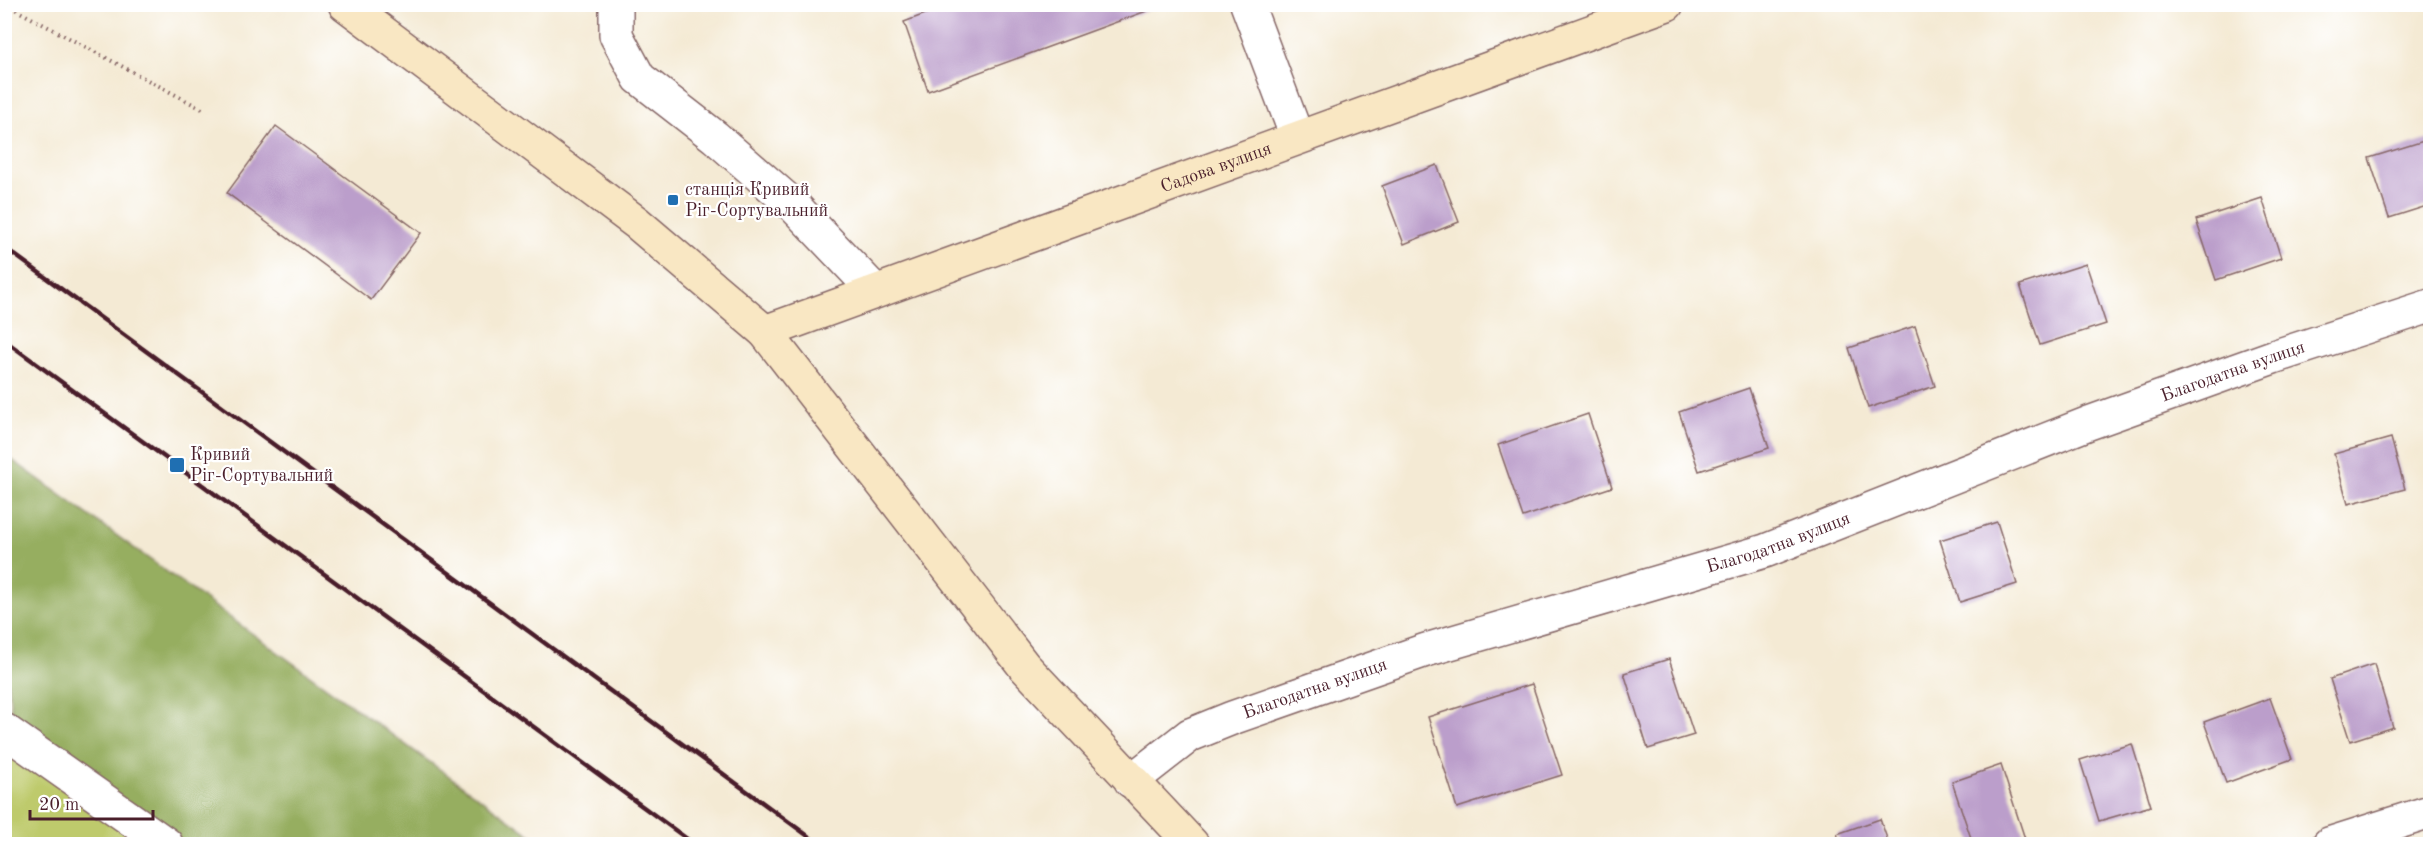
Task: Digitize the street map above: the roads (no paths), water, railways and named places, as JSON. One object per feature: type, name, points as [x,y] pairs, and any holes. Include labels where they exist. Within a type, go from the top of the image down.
[{"type":"street","points":[[345,4],[637,223],[765,332],[1024,666],[1192,844]]},
{"type":"street","points":[[616,4],[616,35],[639,78],[715,136],[793,205],[874,290]]},
{"type":"street","points":[[1247,4],[1297,137]]},
{"type":"street","name":"Садова вулиця","points":[[765,332],[874,290],[1667,4]]},
{"type":"street","name":"Благодатна вулиця","points":[[1131,781],[1190,735],[1232,718],[1459,639],[1766,551],[2089,423],[2430,306]]},
{"type":"street","points":[[4,730],[166,844]]},
{"type":"street","points":[[2329,844],[2430,812]]},
{"type":"railway","points":[[4,247],[819,844]]},
{"type":"railway","points":[[4,340],[694,844]]},
{"type":"place","name":"станція Кривий Ріг-Сортувальний","points":[[673,200]]},
{"type":"place","name":"Кривий Ріг-Сортувальний","points":[[177,465]]}]
